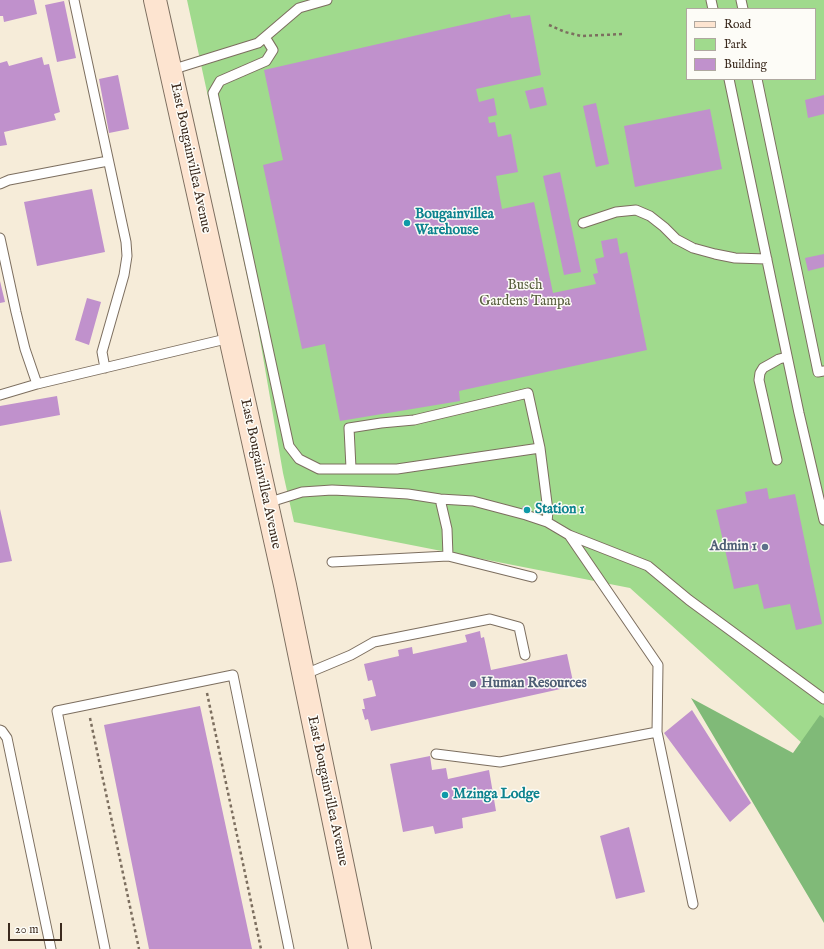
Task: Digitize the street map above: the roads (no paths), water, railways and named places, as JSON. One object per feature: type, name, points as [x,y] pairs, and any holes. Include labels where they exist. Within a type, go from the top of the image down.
[{"type":"street","name":"East Bougainvillea Avenue","points":[[155,0],[267,503],[360,949]]},
{"type":"lane","points":[[74,0],[126,242],[127,256],[124,275],[102,352],[105,368]]},
{"type":"lane","points":[[171,70],[258,43],[299,8],[328,0]]},
{"type":"lane","points":[[265,37],[273,50],[266,61],[220,81],[213,93],[289,446],[299,459],[318,469],[351,468],[397,470],[540,448]]},
{"type":"lane","points":[[729,80],[799,413],[824,520]]},
{"type":"lane","points":[[757,80],[818,372],[824,371]]},
{"type":"lane","points":[[0,184],[10,180],[108,161]]},
{"type":"lane","points":[[583,223],[616,212],[636,210],[650,216],[676,239],[693,248],[735,258],[767,259]]},
{"type":"lane","points":[[0,238],[25,349],[37,384]]},
{"type":"lane","points":[[0,395],[37,384],[230,338]]},
{"type":"lane","points":[[777,460],[759,380],[763,368],[779,359],[787,357]]},
{"type":"lane","points":[[351,468],[349,428],[414,420],[528,393],[540,448],[548,522]]},
{"type":"lane","points":[[267,503],[302,492],[332,490],[408,494],[440,499],[473,501],[548,522],[569,535],[648,566],[689,600],[824,699]]},
{"type":"lane","points":[[440,499],[447,529],[448,556]]},
{"type":"lane","points":[[569,535],[658,665],[657,732],[693,904]]},
{"type":"lane","points":[[332,562],[448,556],[532,578]]},
{"type":"lane","points":[[303,675],[352,655],[374,642],[490,619],[519,627],[525,655]]},
{"type":"lane","points":[[105,949],[57,711],[233,675],[289,949]]},
{"type":"lane","points":[[0,730],[7,738],[51,949]]},
{"type":"lane","points":[[436,754],[500,762],[657,732]]},
{"type":"place","name":"Bougainvillea Warehouse","points":[[407,223]]},
{"type":"place","name":"Station 1","points":[[527,510]]},
{"type":"place","name":"Admin 1","points":[[765,547]]},
{"type":"place","name":"Human Resources","points":[[473,684]]},
{"type":"place","name":"Mzinga Lodge","points":[[445,795]]},
{"type":"park label","name":"Busch Gardens Tampa","points":[[525,294]]}]
